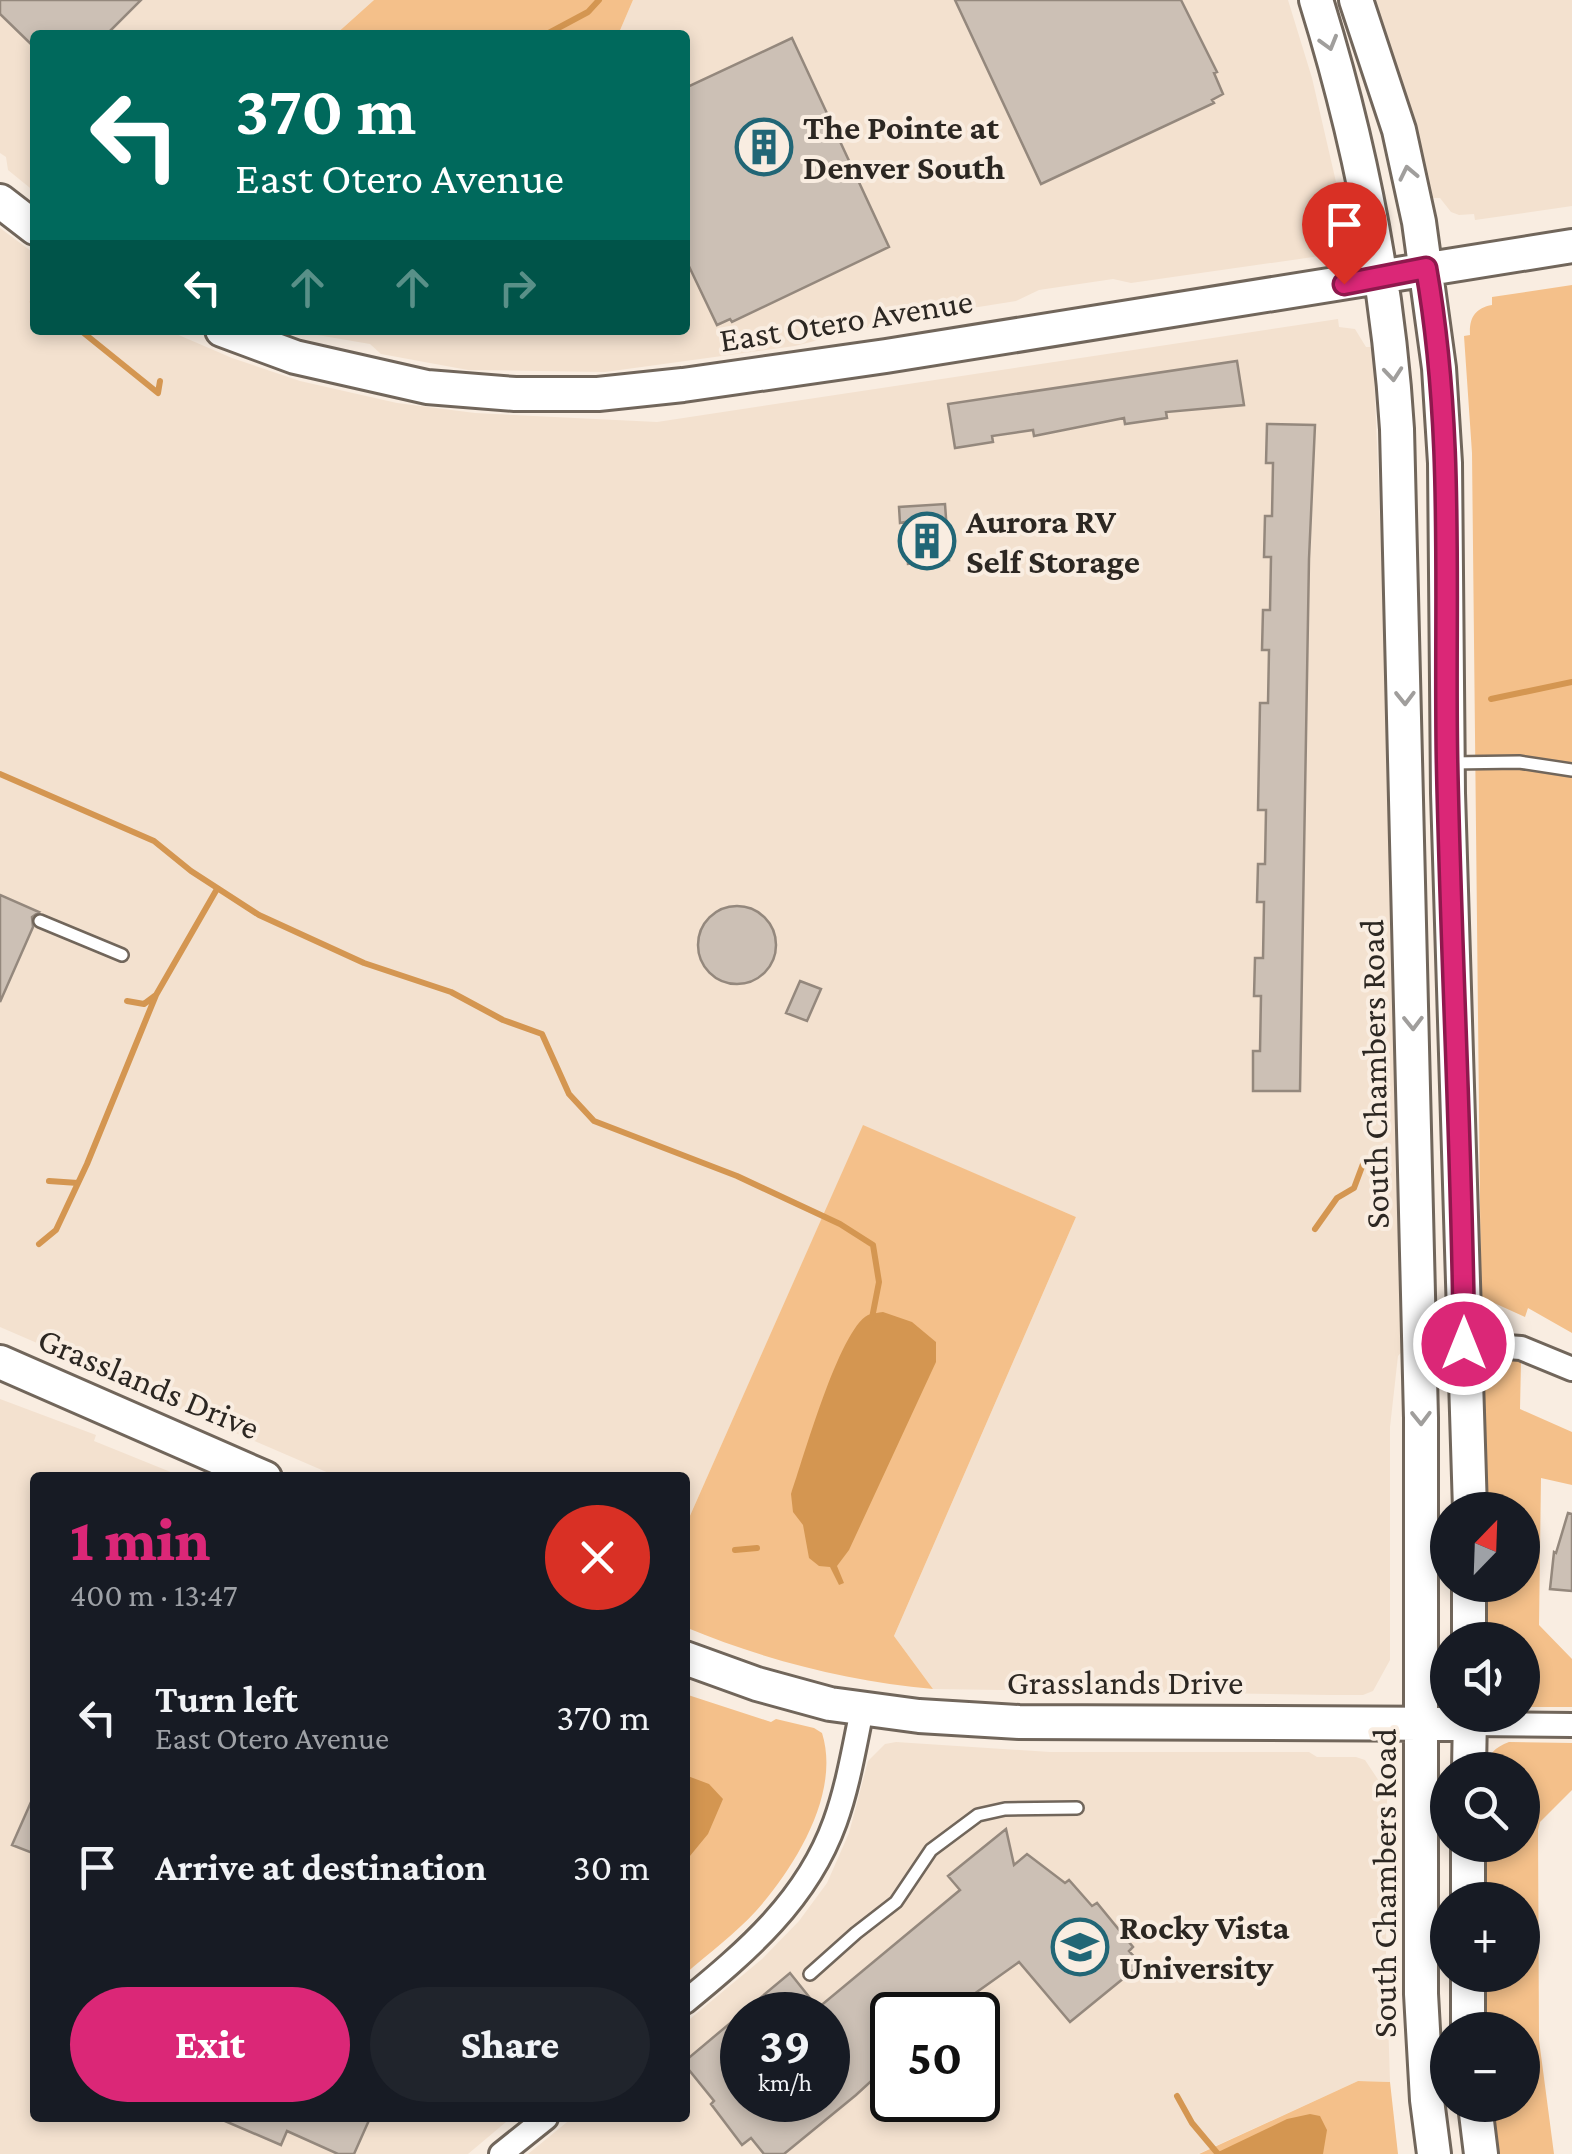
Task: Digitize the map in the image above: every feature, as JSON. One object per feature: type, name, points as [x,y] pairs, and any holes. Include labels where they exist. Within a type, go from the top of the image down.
[{"type":"main road","name":"South Chambers Road","points":[[1316,0],[1349,117],[1384,276],[1397,429],[1416,1153],[1423,1724],[1421,1994],[1434,2154]]},
{"type":"main road","points":[[1356,0],[1399,130],[1435,325],[1444,436],[1447,763],[1469,1492]]},
{"type":"main road","points":[[0,201],[30,224]]},
{"type":"main road","name":"East Otero Avenue","points":[[237,335],[325,365],[427,387],[515,394],[598,394],[886,356],[1572,246]]},
{"type":"main road","points":[[1416,1153],[1434,1212],[1434,1292],[1440,1327],[1464,1344]]},
{"type":"main road","name":"Grasslands Drive","points":[[0,1362],[252,1472]]},
{"type":"main road","name":"Grasslands Drive","points":[[690,1660],[778,1690],[862,1710],[987,1721],[1430,1723]]},
{"type":"main road","points":[[1477,2122],[1481,2154]]},
{"type":"street","points":[[1464,1344],[1521,1348],[1572,1369]]},
{"type":"street","points":[[690,1998],[773,1926],[812,1871],[841,1804],[862,1710]]},
{"type":"street","name":"Grasslands Drive","points":[[1540,1723],[1572,1725]]},
{"type":"street","points":[[502,2154],[541,2122]]},
{"type":"lane","points":[[1447,763],[1519,762],[1572,770]]},
{"type":"lane","points":[[40,921],[122,955]]},
{"type":"lane","points":[[810,1974],[896,1902],[911,1884],[923,1859],[978,1815],[1005,1808],[1077,1808]]},
{"type":"shaded area","points":[[0,0],[374,0],[341,30],[30,30],[30,188],[8,170],[6,157],[0,153]]},
{"type":"shaded area","points":[[374,0],[633,0],[620,30],[341,30]]},
{"type":"shaded area","points":[[633,0],[1288,0],[1312,78],[1345,221],[1338,222],[1336,239],[1323,248],[1324,254],[1320,256],[1131,283],[1113,279],[1039,290],[1016,301],[897,320],[795,346],[605,372],[468,370],[381,354],[370,344],[317,335],[690,335],[690,30],[620,30]]},
{"type":"shaded area","points":[[1374,0],[1572,0],[1572,206],[1475,220],[1474,214],[1451,212],[1440,198],[1432,198],[1420,145]]},
{"type":"shaded area","points":[[0,228],[30,250],[30,335],[179,335],[300,381],[397,403],[475,413],[657,422],[1338,319],[1339,327],[1355,329],[1366,347],[1373,347],[1393,839],[1404,1349],[1398,1356],[1390,1427],[1390,1660],[1373,1691],[1363,1695],[1330,1695],[933,1689],[894,1636],[1076,1217],[863,1126],[690,1516],[690,1472],[326,1472],[115,1381],[104,1360],[59,1341],[37,1343],[0,1327]]},
{"type":"shaded area","points":[[1572,285],[1572,1333],[1528,1308],[1525,1317],[1481,1297],[1472,453],[1464,336],[1470,335],[1477,311],[1492,305],[1492,297]]},
{"type":"shaded area","points":[[863,1125],[1076,1217],[894,1636],[933,1689],[807,1667],[690,1629],[690,1516]]},
{"type":"shaded area","points":[[883,1312],[912,1322],[936,1342],[936,1362],[849,1550],[837,1566],[844,1583],[839,1585],[830,1567],[819,1566],[809,1558],[803,1525],[793,1512],[791,1494],[845,1345],[868,1315]]},
{"type":"shaded area","points":[[1484,1347],[1515,1352],[1521,1361],[1520,1409],[1572,1432],[1572,1485],[1541,1478],[1540,1552],[1540,1492],[1485,1492]]},
{"type":"shaded area","points":[[0,1399],[96,1435],[94,1441],[171,1472],[30,1472],[30,2122],[506,2122],[468,2154],[0,2154]]},
{"type":"shaded area","points":[[1486,1602],[1539,1602],[1539,1622],[1486,1622]]},
{"type":"shaded area","points":[[1540,1626],[1572,1659],[1572,1707],[1540,1707]]},
{"type":"shaded area","points":[[690,1696],[771,1722],[776,1719],[814,1728],[822,1733],[826,1756],[820,1804],[799,1851],[771,1893],[731,1936],[690,1970]]},
{"type":"shaded area","name":"Rocky Vista University","points":[[896,1742],[1050,1752],[1309,1752],[1317,1757],[1365,1760],[1387,1793],[1390,2082],[1358,2081],[1198,2154],[528,2154],[567,2122],[690,2122],[690,2019],[720,1994],[720,2122],[850,2122],[850,1992],[722,1992],[799,1921],[827,1883],[849,1833],[868,1761],[885,1744]]},
{"type":"shaded area","points":[[1509,1742],[1572,1743],[1572,1790],[1540,1822],[1540,1752],[1492,1752]]},
{"type":"shaded area","points":[[690,1777],[709,1784],[723,1799],[708,1834],[690,1856]]},
{"type":"shaded area","points":[[1485,1862],[1538,1862],[1538,1882],[1485,1882]]},
{"type":"shaded area","points":[[1485,1992],[1539,1992],[1539,2012],[1485,2012]]},
{"type":"shaded area","points":[[1540,2048],[1554,2154],[1499,2154],[1494,2122],[1540,2122]]},
{"type":"shaded area","points":[[1358,2081],[1390,2082],[1398,2154],[1199,2154]]},
{"type":"shaded area","points":[[1320,2116],[1327,2130],[1323,2154],[1214,2154],[1287,2119]]},
{"type":"building","points":[[0,0],[141,0],[111,30],[30,30],[30,43],[0,14]]},
{"type":"building","name":"The Pointe at Denver South","points":[[955,0],[1181,0],[1217,72],[1214,73],[1223,94],[1212,100],[1214,103],[1041,184]]},
{"type":"building","name":"The Pointe at Denver South","points":[[792,38],[889,247],[732,322],[730,319],[717,325],[690,268],[690,86]]},
{"type":"building","points":[[1237,361],[1244,405],[1166,412],[1167,418],[1125,424],[1124,418],[1034,436],[1033,430],[992,436],[993,442],[955,448],[948,404]]},
{"type":"building","points":[[1267,424],[1315,425],[1300,1091],[1253,1091],[1253,1051],[1260,1051],[1261,996],[1254,996],[1255,958],[1263,958],[1264,902],[1257,902],[1258,864],[1265,864],[1266,810],[1258,810],[1260,703],[1268,703],[1269,650],[1262,650],[1263,610],[1270,610],[1271,557],[1264,557],[1265,516],[1272,516],[1273,463],[1266,463]]},
{"type":"building","name":"Aurora RV Self Storage","points":[[945,504],[949,560],[908,564],[905,522],[900,523],[899,507]]},
{"type":"building","points":[[0,895],[39,912],[32,917],[33,927],[0,1002]]},
{"type":"building","points":[[737,906],[752,909],[764,918],[773,930],[773,960],[764,972],[752,981],[737,984],[722,981],[710,972],[701,960],[698,945],[701,930],[710,918],[722,909]]},
{"type":"building","points":[[800,981],[821,989],[807,1021],[786,1013]]},
{"type":"building","points":[[1568,1513],[1572,1514],[1572,1591],[1550,1589],[1554,1552]]},
{"type":"building","points":[[30,1804],[30,1852],[12,1845]]},
{"type":"building","points":[[1006,1829],[1014,1865],[1027,1854],[1065,1883],[1069,1880],[1092,1906],[1097,1903],[1133,1947],[1129,1951],[1141,1964],[1070,2022],[1019,1962],[977,1992],[870,1992],[870,2082],[850,2100],[850,1992],[837,1992],[960,1890],[948,1876]]},
{"type":"building","points":[[790,1973],[805,1992],[767,1992]]},
{"type":"building","points":[[720,2032],[720,2116],[711,2104],[714,2101],[690,2071],[690,2057]]},
{"type":"building","points":[[227,2122],[368,2122],[354,2154],[338,2154],[287,2131],[281,2145]]},
{"type":"building","points":[[725,2122],[823,2122],[784,2154],[764,2154],[751,2138],[742,2145]]},
{"type":"waterway","points":[[554,30],[588,12],[599,0]]},
{"type":"waterway","points":[[86,335],[158,393],[160,381]]},
{"type":"waterway","points":[[1491,699],[1572,682]]},
{"type":"waterway","points":[[0,774],[154,841],[191,871],[259,915],[364,963],[451,992],[503,1020],[542,1034],[569,1094],[594,1121],[737,1176],[840,1224],[873,1245],[879,1282],[872,1318]]},
{"type":"waterway","points":[[127,1001],[144,1004],[156,995],[217,889]]},
{"type":"waterway","points":[[39,1244],[56,1230],[156,995]]},
{"type":"waterway","points":[[1315,1229],[1337,1198],[1354,1188],[1363,1164]]},
{"type":"waterway","points":[[49,1181],[78,1183]]},
{"type":"waterway","points":[[735,1550],[757,1548]]},
{"type":"waterway","points":[[1177,2096],[1192,2123],[1218,2154]]},
{"type":"place","name":"The Pointe at Denver South","points":[[764,147]]},
{"type":"place","name":"Aurora RV Self Storage","points":[[927,541]]},
{"type":"place","name":"Rocky Vista University","points":[[1080,1947]]},
{"type":"route","points":[[1344,284],[1426,268],[1434,314],[1444,436],[1447,763],[1464,1344]]}]
